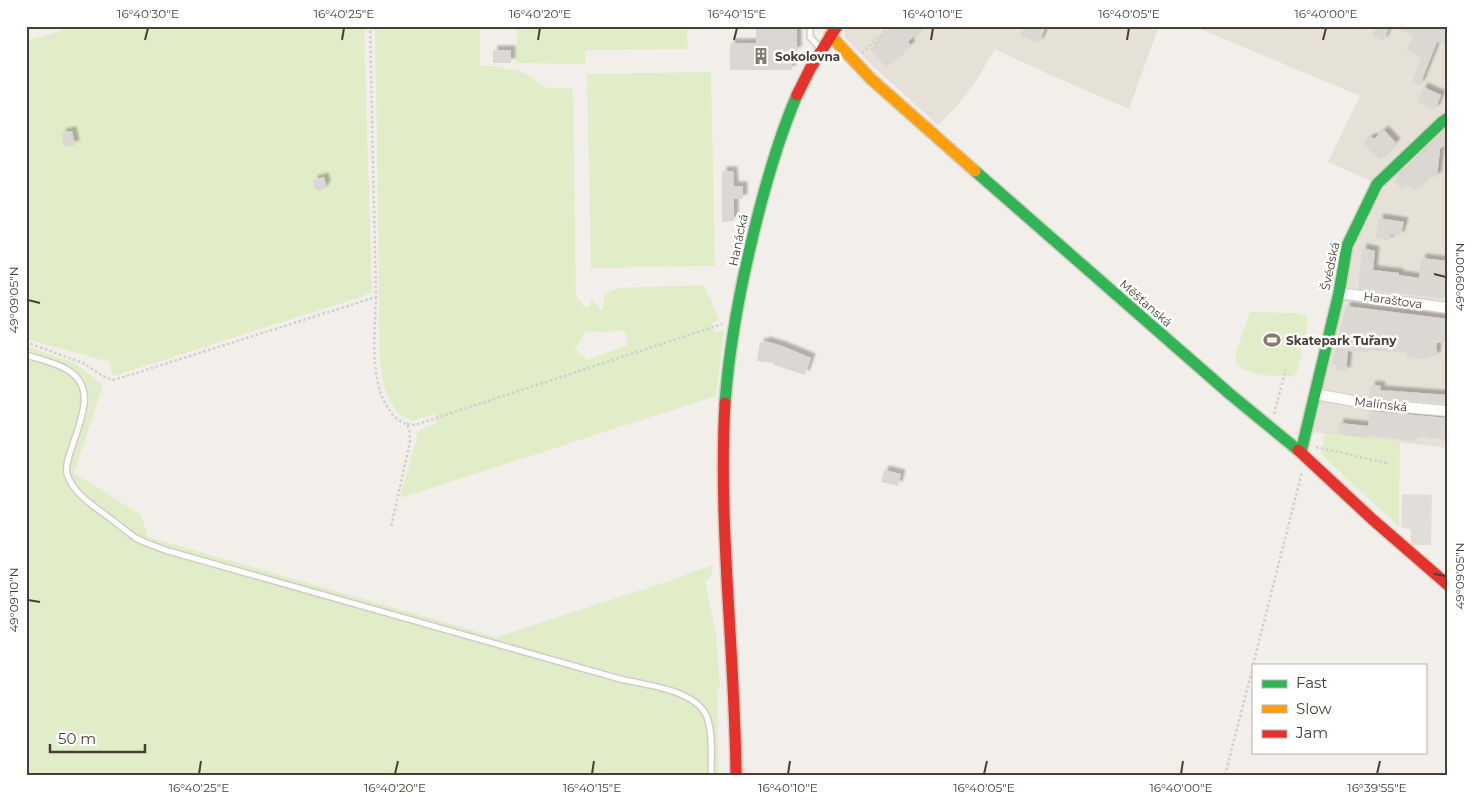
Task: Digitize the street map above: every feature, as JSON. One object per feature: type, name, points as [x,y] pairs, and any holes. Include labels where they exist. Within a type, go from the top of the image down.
[{"type":"street","name":"Hanácká","points":[[736,775],[736,731],[724,475],[724,428],[727,385],[736,320],[754,226],[773,158],[800,89],[821,49],[834,31]]},
{"type":"street","name":"Měšťanská","points":[[834,31],[853,62],[1160,334],[1270,427],[1303,451],[1366,514],[1448,586]]},
{"type":"street","name":"Švédská","points":[[1303,451],[1339,293],[1347,246],[1378,184],[1448,118]]},
{"type":"street","name":"Haraštova","points":[[1339,293],[1448,308]]},
{"type":"street","name":"Malínská","points":[[1315,394],[1370,404],[1448,411]]},
{"type":"lane","points":[[810,26],[810,37],[821,49]]},
{"type":"lane","points":[[26,355],[66,369],[77,378],[82,386],[85,394],[83,411],[68,461],[67,473],[73,485],[83,496],[136,538],[150,545],[174,552],[572,666],[686,696],[697,702],[708,719],[711,775]]},
{"type":"path","points":[[26,30],[40,26]]},
{"type":"path","points":[[370,26],[376,297],[374,363],[380,392],[394,416],[407,424],[414,425],[736,320]]},
{"type":"path","points":[[853,62],[890,26]]},
{"type":"path","points":[[26,342],[83,363],[106,378],[114,380],[376,297]]},
{"type":"path","points":[[1270,427],[1286,369]]},
{"type":"path","points":[[391,527],[410,442],[410,431],[407,424]]},
{"type":"path","points":[[1253,664],[1303,451],[1388,463]]},
{"type":"path","points":[[1225,775],[1252,670]]},
{"type":"shaded area","points":[[844,26],[1159,26],[1129,109],[995,49],[974,84],[955,108],[938,125],[863,57],[845,37]]},
{"type":"shaded area","points":[[1193,26],[1448,26],[1448,448],[1312,432],[1347,246],[1377,184],[1328,162],[1360,96]]},
{"type":"shaded area","points":[[1402,494],[1432,495],[1431,545],[1411,545],[1411,529],[1401,528]]},
{"type":"green space","points":[[77,26],[364,26],[372,292],[113,376],[109,362],[26,339],[26,41]]},
{"type":"green space","points":[[375,26],[480,26],[480,66],[493,66],[520,71],[547,88],[573,88],[576,296],[584,306],[589,307],[592,299],[600,310],[603,310],[605,294],[619,288],[704,285],[719,319],[712,323],[713,332],[724,331],[716,396],[400,498],[419,430],[437,423],[435,414],[412,421],[399,413],[387,395],[380,362]],"holes":[[[626,331],[628,345],[587,360],[575,349],[586,332]]]},
{"type":"green space","points":[[517,26],[687,26],[688,49],[586,50],[585,64],[516,63]]},
{"type":"green space","points":[[711,72],[715,266],[591,268],[587,74]]},
{"type":"green space","name":"Skatepark Tuřany","points":[[1250,312],[1297,313],[1307,316],[1307,328],[1297,373],[1291,377],[1262,375],[1244,370],[1236,362],[1236,352]]},
{"type":"green space","points":[[26,346],[75,363],[103,385],[74,473],[141,515],[148,537],[499,638],[500,636],[713,565],[711,576],[705,582],[716,633],[720,688],[717,689],[719,775],[26,775]]},
{"type":"green space","points":[[1324,433],[1400,442],[1399,527],[1322,455]]},
{"type":"building","name":"Sokolovna","points":[[756,26],[797,26],[797,51],[792,52],[792,70],[730,70],[730,43],[756,43]]},
{"type":"building","points":[[895,26],[924,26],[908,42],[911,45],[886,67],[870,50]]},
{"type":"building","points":[[1024,26],[1046,26],[1039,43],[1020,36]]},
{"type":"building","points":[[1376,26],[1390,26],[1383,41],[1372,36]]},
{"type":"building","points":[[1390,26],[1448,26],[1448,45],[1437,42],[1420,85],[1412,82],[1421,57],[1407,50],[1413,36]]},
{"type":"building","points":[[493,50],[511,50],[511,63],[493,63]]},
{"type":"building","points":[[1423,87],[1441,95],[1435,110],[1417,102]]},
{"type":"building","points":[[1448,129],[1448,142],[1440,149],[1437,177],[1428,178],[1414,191],[1406,185],[1402,189],[1394,181]]},
{"type":"building","points":[[1384,130],[1396,143],[1379,160],[1363,144],[1371,137],[1374,139]]},
{"type":"building","points":[[72,131],[75,145],[64,147],[61,133]]},
{"type":"building","points":[[722,171],[733,171],[734,186],[743,186],[743,199],[734,199],[734,221],[722,222]]},
{"type":"building","points":[[324,177],[326,185],[323,190],[319,191],[314,188],[313,180]]},
{"type":"building","points":[[1379,218],[1404,222],[1400,236],[1390,234],[1389,241],[1375,238]]},
{"type":"building","points":[[1362,248],[1375,251],[1373,270],[1399,273],[1399,275],[1419,278],[1421,258],[1448,261],[1448,299],[1358,289]]},
{"type":"building","points":[[1346,306],[1448,319],[1448,336],[1445,336],[1444,343],[1437,343],[1436,357],[1431,356],[1430,359],[1406,358],[1407,353],[1368,350],[1368,352],[1348,351],[1346,372],[1336,370],[1336,365],[1332,364]]},
{"type":"building","points":[[765,341],[811,358],[805,375],[774,365],[773,363],[757,361],[760,342],[764,343]]},
{"type":"building","points":[[1371,385],[1381,386],[1380,390],[1448,395],[1448,404],[1369,397]]},
{"type":"building","points":[[1370,411],[1448,418],[1448,440],[1416,436],[1415,441],[1367,435],[1367,438],[1338,434],[1339,423],[1368,426]]},
{"type":"building","points":[[884,470],[901,474],[898,486],[881,482]]},
{"type":"traffic: fast","points":[[725,403],[734,325],[759,209],[782,132],[797,95]]},
{"type":"traffic: fast","points":[[1301,452],[1339,293],[1347,246],[1377,184],[1448,118]]},
{"type":"traffic: fast","points":[[975,171],[1231,395],[1298,450]]},
{"type":"traffic: slow","points":[[830,35],[871,79],[975,171]]},
{"type":"traffic: jam","points":[[797,95],[810,69],[837,26]]},
{"type":"traffic: jam","points":[[725,403],[723,449],[725,542],[736,775]]},
{"type":"traffic: jam","points":[[1298,450],[1372,519],[1448,585]]},
{"type":"place","name":"Sokolovna","points":[[761,56]]},
{"type":"place","name":"Skatepark Tuřany","points":[[1272,340]]}]
